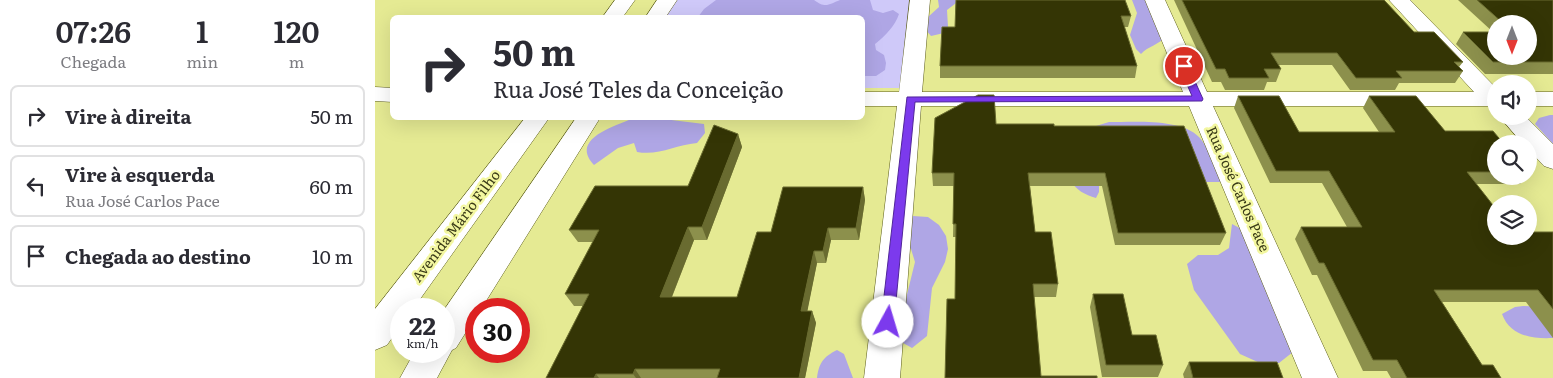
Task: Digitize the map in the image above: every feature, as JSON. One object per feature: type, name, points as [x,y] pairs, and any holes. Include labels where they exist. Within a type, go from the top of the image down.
[{"type":"street","points":[[614,15],[625,0]]},
{"type":"street","points":[[657,15],[667,0]]},
{"type":"street","points":[[882,378],[911,99],[919,0]]},
{"type":"street","name":"Rua José Carlos Pace","points":[[1155,0],[1320,378]]},
{"type":"street","points":[[1399,0],[1487,92]]},
{"type":"street","points":[[375,94],[390,95]]},
{"type":"street","points":[[865,99],[1198,99],[1487,104]]},
{"type":"street","points":[[1537,99],[1553,99]]},
{"type":"street","name":"Avenida Mário Filho","points":[[375,335],[536,120]]},
{"type":"street","points":[[455,321],[587,120]]},
{"type":"street","points":[[1519,125],[1553,160]]},
{"type":"street","points":[[418,378],[427,363]]},
{"type":"shaded area","points":[[673,0],[914,0],[905,88],[865,88],[865,15],[663,15]]},
{"type":"shaded area","points":[[716,0],[814,0],[825,5],[840,0],[870,0],[873,10],[883,13],[893,10],[899,14],[895,23],[875,44],[876,50],[884,55],[885,70],[876,76],[865,76],[865,15],[700,15]]},
{"type":"shaded area","points":[[938,0],[960,0],[947,10],[948,27],[944,33],[931,36],[925,29],[928,17],[939,7]]},
{"type":"shaded area","points":[[1132,0],[1145,0],[1166,36],[1141,54],[1136,49],[1130,35],[1137,13]]},
{"type":"shaded area","points":[[1553,115],[1553,144],[1536,125],[1539,118]]},
{"type":"shaded area","points":[[629,120],[671,120],[704,124],[705,133],[697,143],[653,153],[637,152],[634,143],[618,148],[594,165],[588,156],[587,148],[597,135]]},
{"type":"shaded area","points":[[1109,122],[1156,122],[1191,131],[1199,137],[1205,146],[1222,182],[1099,182],[1099,192],[1096,198],[1085,194],[1075,187],[1070,180],[1096,126]]},
{"type":"shaded area","points":[[913,216],[928,217],[939,225],[946,236],[948,249],[945,262],[932,288],[927,336],[912,348],[896,339],[915,262],[911,249],[903,238]]},
{"type":"shaded area","points":[[1232,224],[1247,232],[1298,348],[1279,363],[1260,363],[1240,354],[1194,290],[1187,264],[1198,255],[1218,255],[1229,248]]},
{"type":"shaded area","points":[[1515,307],[1553,307],[1553,338],[1530,337],[1516,332],[1510,327],[1502,314]]},
{"type":"shaded area","points":[[837,350],[844,354],[853,378],[817,378],[822,361]]},
{"type":"building","points":[[956,0],[1125,0],[1131,16],[1121,16],[1137,66],[940,66],[942,27],[955,27]]},
{"type":"building","points":[[1182,0],[1384,0],[1414,32],[1434,32],[1463,62],[1454,62],[1463,71],[1396,71],[1402,78],[1356,78],[1337,53],[1271,53],[1281,69],[1264,69],[1269,78],[1229,78],[1225,69],[1216,69]]},
{"type":"building","points":[[1477,0],[1553,0],[1553,62],[1537,62],[1537,15],[1494,15]]},
{"type":"building","points":[[1463,32],[1487,32],[1487,56]]},
{"type":"building","points":[[978,95],[994,95],[996,124],[1184,126],[1226,233],[1118,233],[1105,173],[1028,173],[1035,232],[1051,232],[1058,284],[1033,284],[1041,376],[1097,376],[1097,378],[945,378],[947,299],[955,299],[956,224],[953,224],[954,173],[932,173],[935,118]]},
{"type":"building","points":[[1238,96],[1279,96],[1299,132],[1395,132],[1369,96],[1416,96],[1445,131],[1493,131],[1496,135],[1487,135],[1487,172],[1467,172],[1487,198],[1487,245],[1537,245],[1537,232],[1553,232],[1553,309],[1538,290],[1434,290],[1482,365],[1493,365],[1501,378],[1407,378],[1397,360],[1373,360],[1324,263],[1319,263],[1301,227],[1362,227],[1329,171],[1276,171]]},
{"type":"building","points":[[714,125],[738,134],[702,227],[688,227],[660,297],[737,297],[757,232],[771,232],[783,187],[863,187],[856,228],[828,228],[823,251],[814,251],[801,311],[812,311],[799,378],[717,378],[720,369],[635,369],[633,374],[596,374],[594,378],[546,378],[589,294],[565,294],[599,230],[569,230],[595,186],[688,186]]},
{"type":"building","points":[[1093,294],[1123,294],[1132,335],[1156,335],[1163,365],[1106,365]]},
{"type":"building","points":[[1189,362],[1277,362],[1283,378],[1193,378]]},
{"type":"route","points":[[888,322],[911,99],[1198,99],[1184,66]]}]
